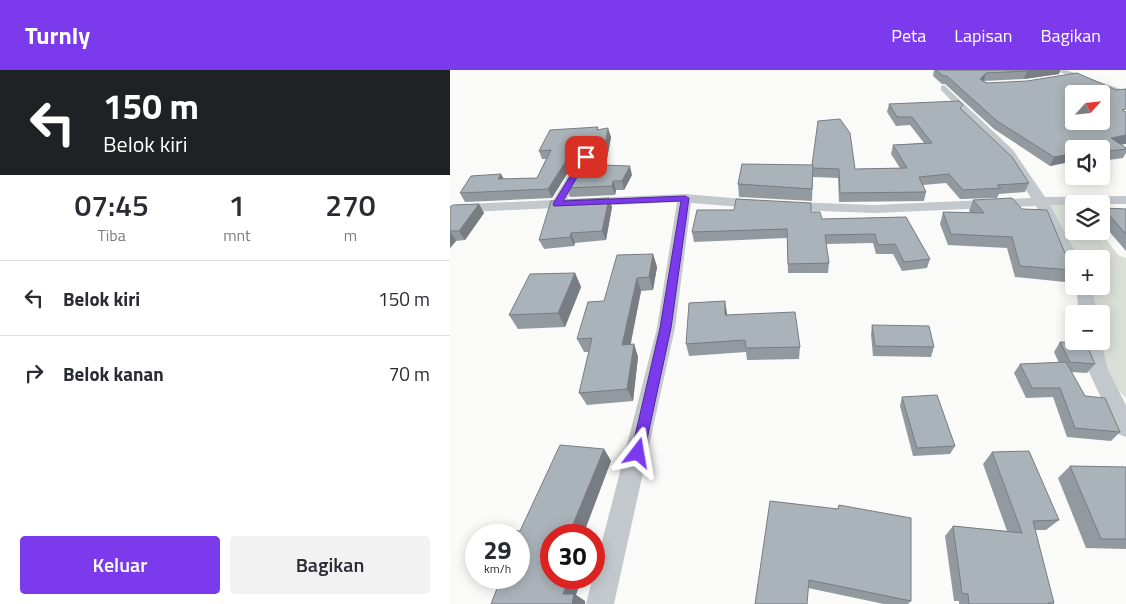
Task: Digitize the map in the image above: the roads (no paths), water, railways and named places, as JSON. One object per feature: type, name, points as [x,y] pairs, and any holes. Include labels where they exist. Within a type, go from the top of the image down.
[{"type":"street","points":[[1058,70],[1126,94]]},
{"type":"street","points":[[1049,80],[1074,76]]},
{"type":"street","points":[[944,88],[1009,153],[1041,202],[1067,250]]},
{"type":"street","points":[[557,204],[586,157]]},
{"type":"street","points":[[600,604],[653,390],[666,328],[685,198]]},
{"type":"street","points":[[450,209],[685,198],[768,205],[874,209],[1090,199],[1126,200]]},
{"type":"street","points":[[1094,350],[1098,370],[1126,427]]}]
